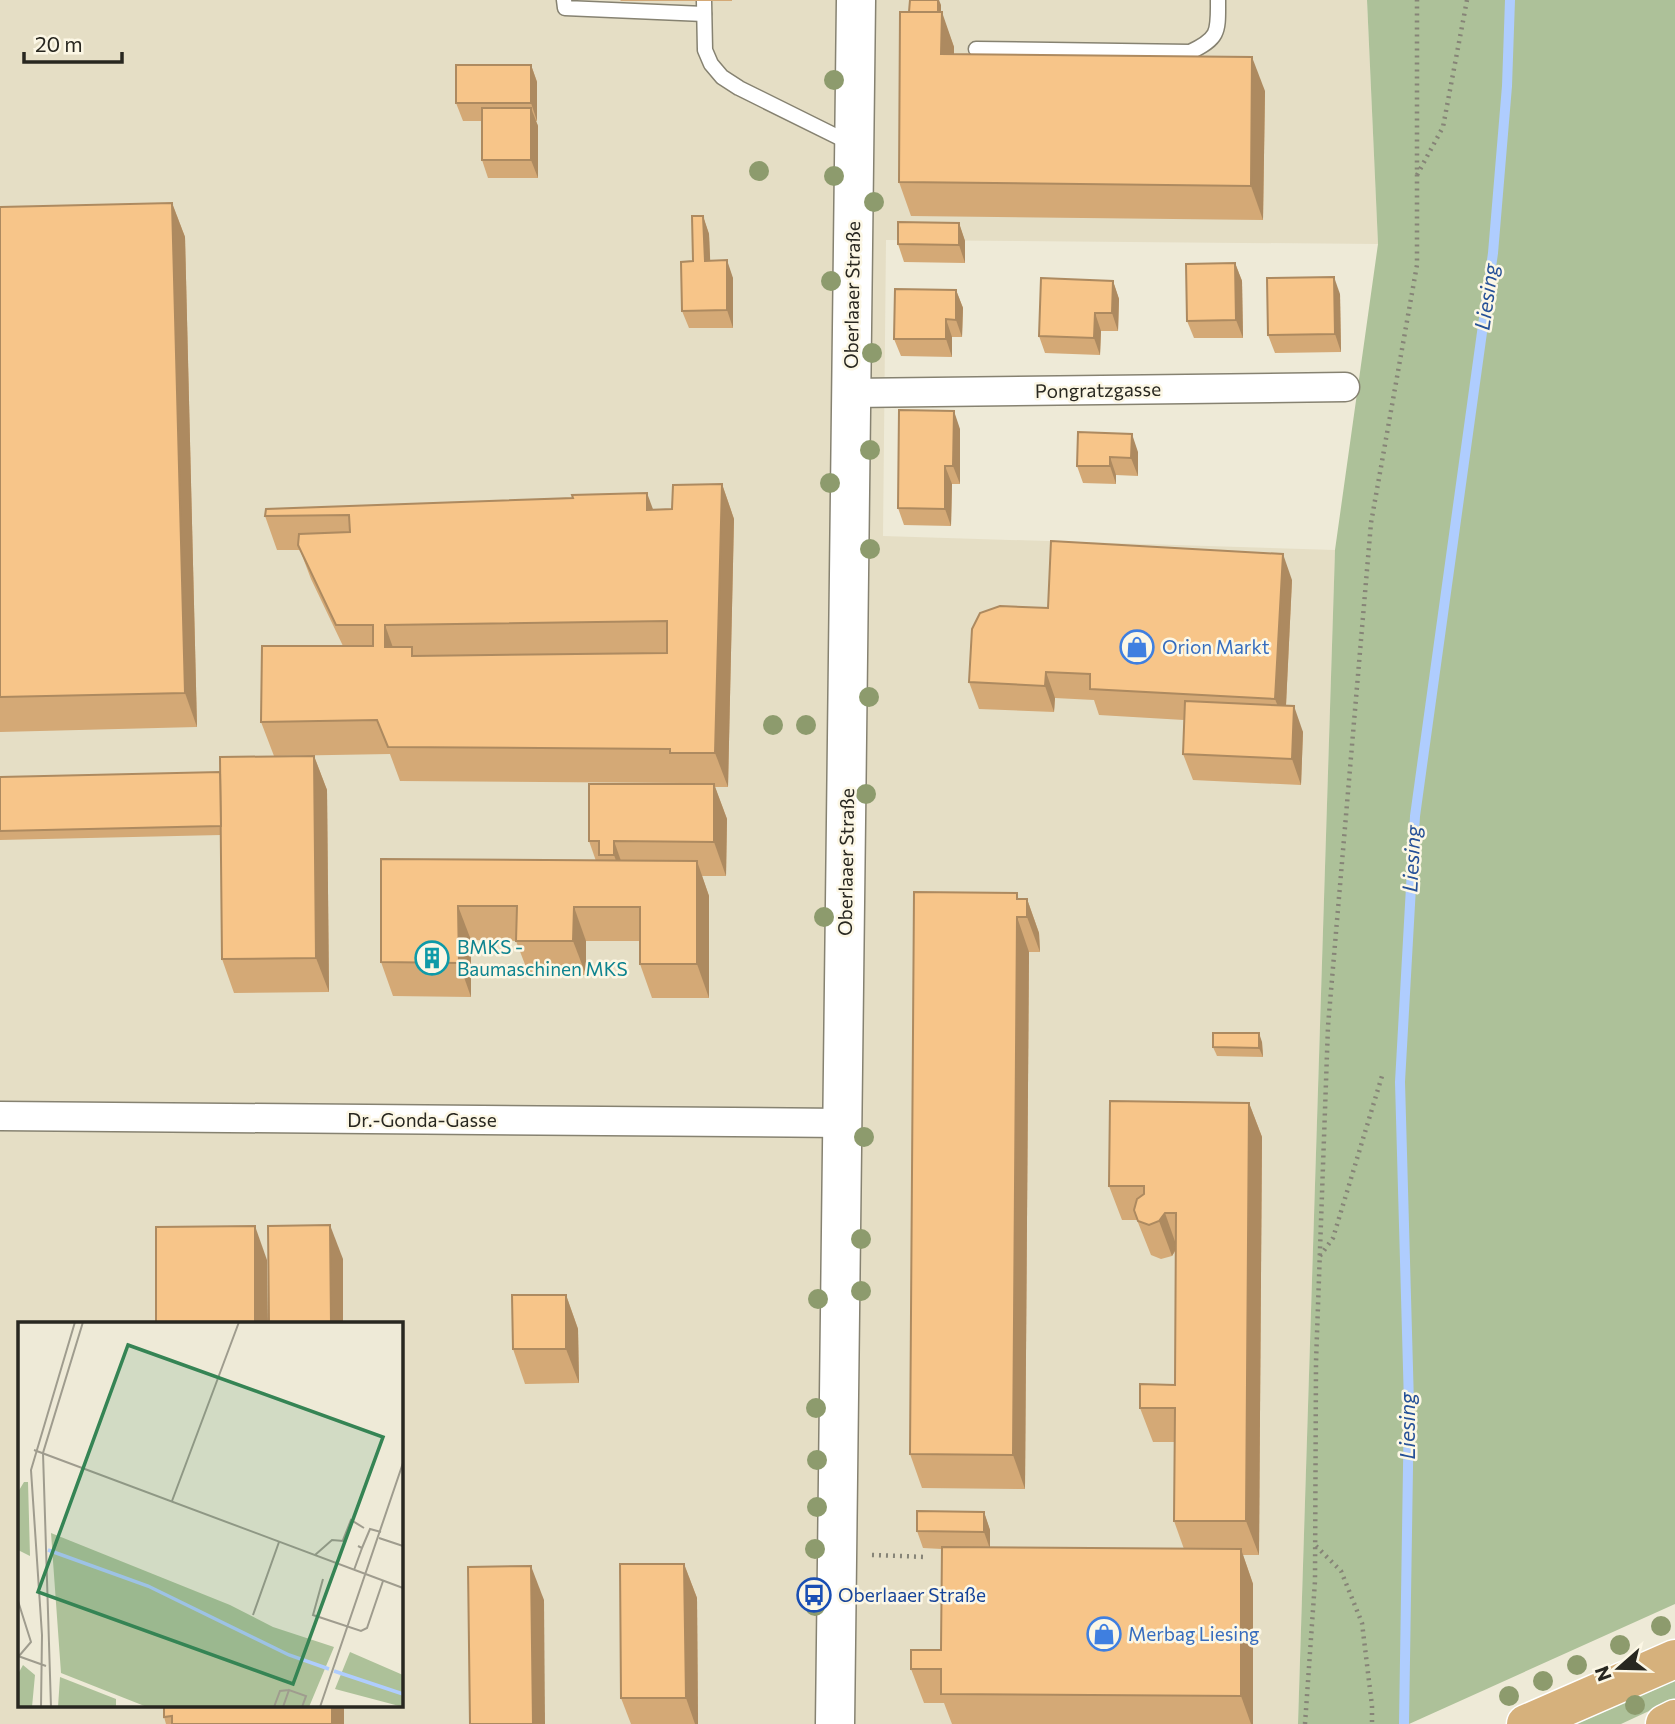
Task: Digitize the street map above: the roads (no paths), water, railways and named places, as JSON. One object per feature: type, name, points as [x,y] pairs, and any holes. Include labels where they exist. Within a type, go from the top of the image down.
[{"type":"main road","name":"Oberlaaer Straße","points":[[835,1724],[856,0]]},
{"type":"main road","points":[[1526,1724],[1675,1659]]},
{"type":"main road","points":[[1665,1724],[1675,1719]]},
{"type":"street","name":"Pongratzgasse","points":[[851,393],[1345,387]]},
{"type":"street","name":"Dr.-Gonda-Gasse","points":[[0,1116],[843,1123]]},
{"type":"lane","points":[[564,0],[565,9],[704,8],[705,50],[711,64],[722,77],[854,145]]},
{"type":"lane","points":[[976,49],[1190,52],[1208,43],[1218,30],[1218,0]]},
{"type":"waterway","name":"Liesing","points":[[1404,1724],[1409,1404],[1400,1082],[1415,816],[1493,253],[1507,86],[1510,0]]},
{"type":"place","name":"Orion Markt","points":[[1137,647]]},
{"type":"place","name":"BMKS - Baumaschinen MKS","points":[[432,958]]},
{"type":"place","name":"Oberlaaer Straße","points":[[814,1595]]},
{"type":"place","name":"Merbag Liesing","points":[[1104,1634]]}]
